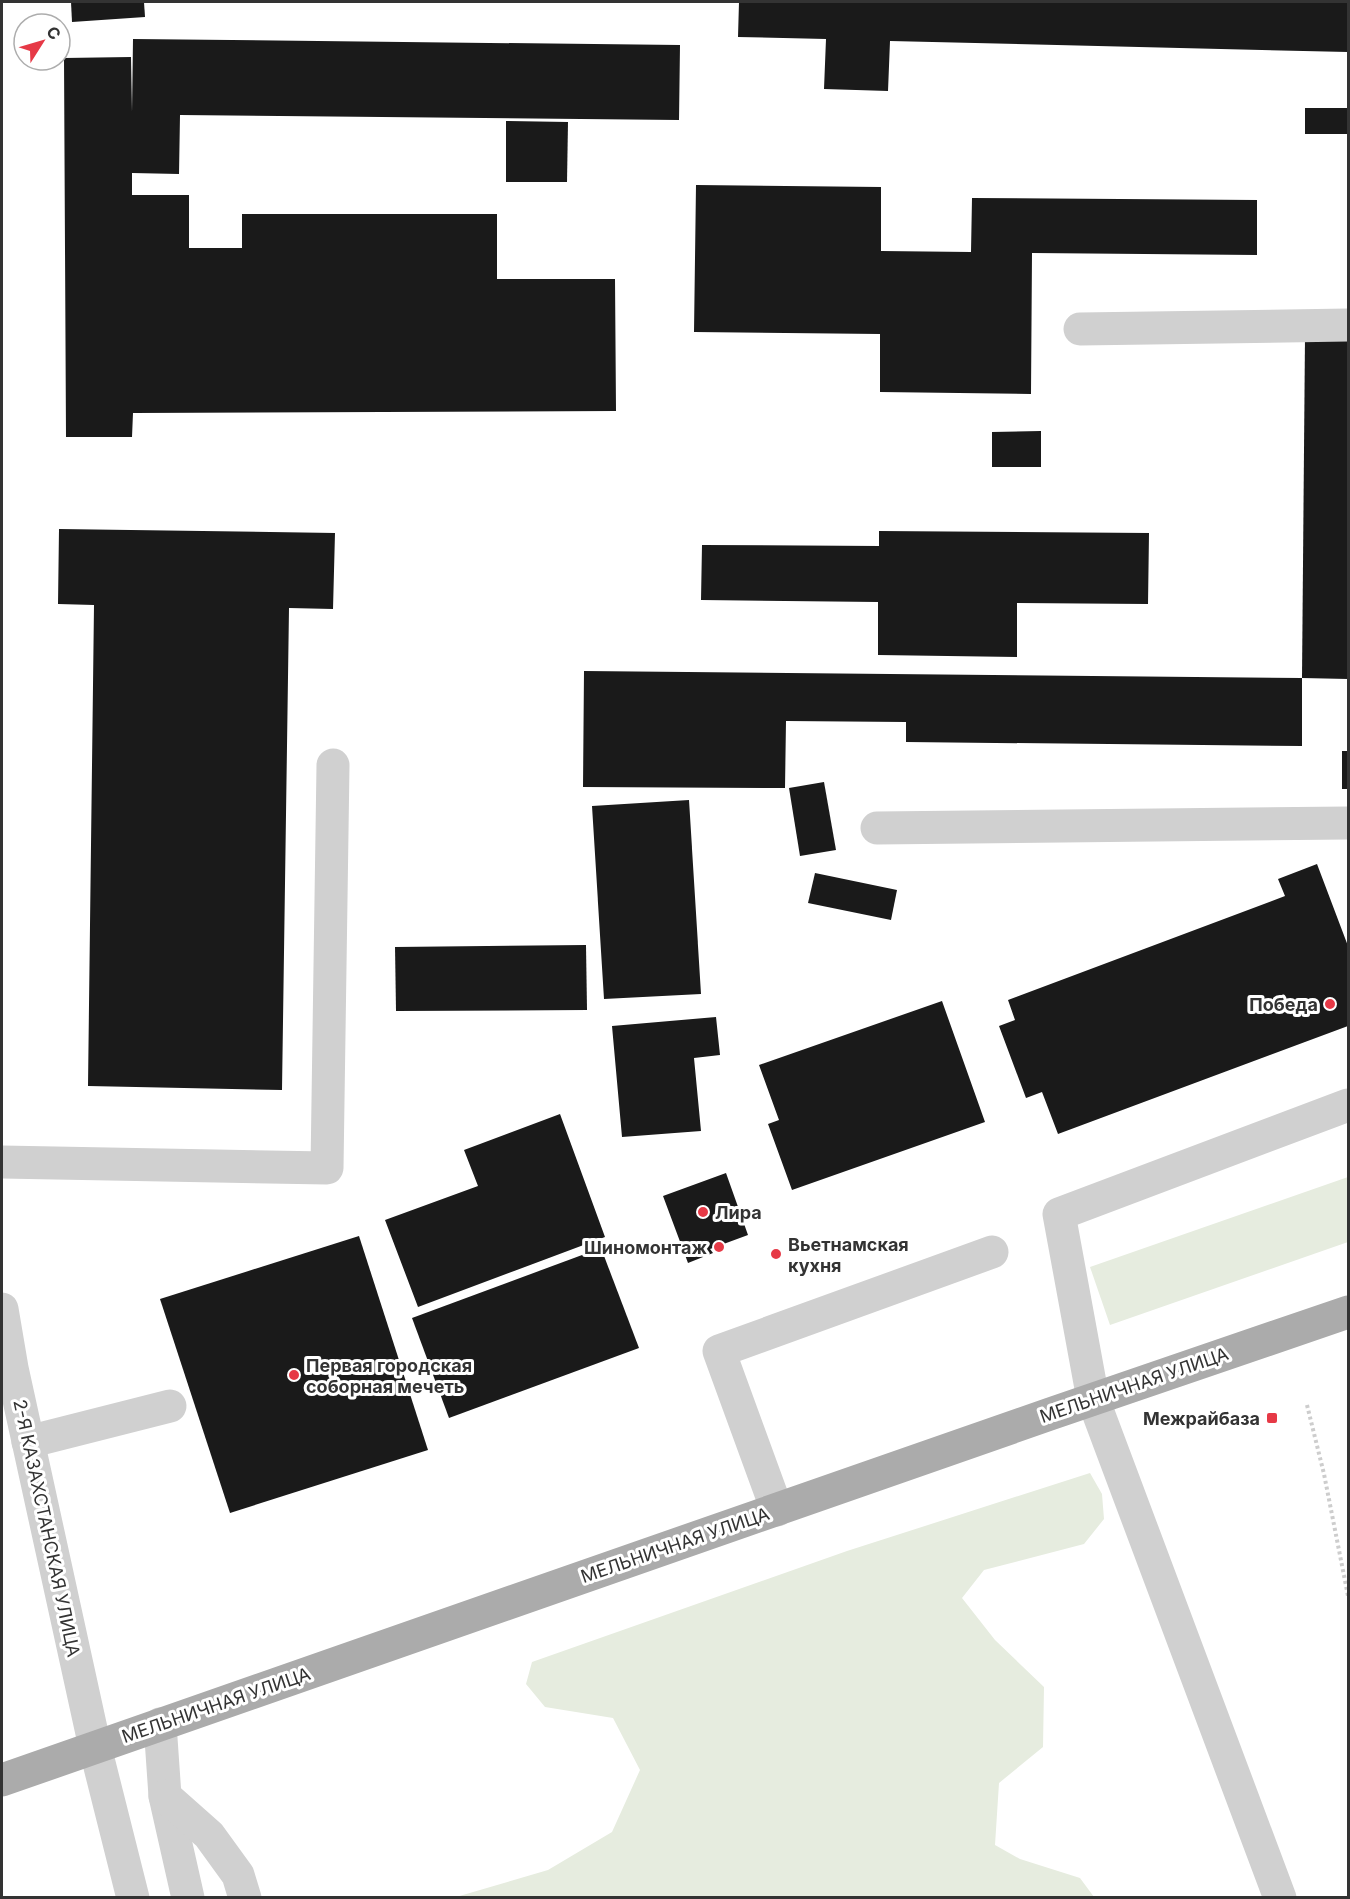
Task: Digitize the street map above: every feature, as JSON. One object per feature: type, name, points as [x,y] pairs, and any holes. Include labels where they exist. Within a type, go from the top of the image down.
[{"type":"main road","name":"МЕЛЬНИЧНАЯ УЛИЦА","points":[[2,1780],[1348,1312]]},
{"type":"street","points":[[1080,329],[1348,325]]},
{"type":"street","points":[[2,1162],[327,1168],[333,765]]},
{"type":"street","points":[[876,828],[1348,823]]},
{"type":"street","points":[[1280,1898],[1093,1399],[1059,1214],[1348,1105]]},
{"type":"street","points":[[777,1510],[719,1351],[992,1252]]},
{"type":"street","name":"2-Я КАЗАХСТАНСКАЯ УЛИЦА","points":[[2,1309],[28,1442],[95,1747],[134,1898]]},
{"type":"street","points":[[28,1442],[170,1406]]},
{"type":"street","points":[[160,1724],[165,1796],[188,1898]]},
{"type":"street","points":[[165,1796],[209,1835],[238,1875],[245,1898]]},
{"type":"path","points":[[1307,1405],[1324,1474],[1348,1596]]},
{"type":"shaded area","points":[[1348,1177],[1348,1242],[1110,1325],[1090,1267]]},
{"type":"shaded area","points":[[1090,1473],[1102,1494],[1104,1519],[1084,1544],[984,1570],[962,1598],[995,1640],[1044,1687],[1043,1747],[999,1783],[995,1845],[1020,1859],[1080,1878],[1094,1897],[456,1897],[548,1870],[612,1832],[640,1770],[613,1718],[545,1707],[526,1684],[532,1662],[847,1551]]},
{"type":"building","points":[[71,2],[144,2],[145,17],[72,22]]},
{"type":"building","points":[[739,2],[1348,2],[1348,52],[890,41],[888,91],[824,89],[826,39],[738,37]]},
{"type":"building","points":[[133,39],[680,45],[679,120],[180,115],[179,174],[132,173],[132,195],[189,195],[189,248],[242,248],[242,214],[497,214],[497,279],[615,279],[616,411],[133,413],[132,437],[66,437],[64,72],[72,72],[72,58],[131,57],[132,112]]},
{"type":"building","points":[[1305,108],[1348,108],[1348,134],[1305,134]]},
{"type":"building","points":[[506,121],[568,122],[567,182],[506,182]]},
{"type":"building","points":[[696,185],[881,187],[881,251],[971,252],[972,198],[1257,200],[1257,255],[1032,253],[1031,394],[880,392],[880,334],[694,332]]},
{"type":"building","points":[[1305,337],[1348,338],[1348,679],[1302,678]]},
{"type":"building","points":[[1041,431],[1041,467],[992,467],[992,432]]},
{"type":"building","points":[[59,529],[335,533],[333,609],[289,608],[282,1090],[88,1086],[94,605],[58,604]]},
{"type":"building","points":[[879,531],[1149,533],[1148,604],[1017,603],[1017,657],[878,655],[878,602],[701,600],[702,545],[879,546]]},
{"type":"building","points":[[584,671],[1302,678],[1302,746],[906,742],[906,722],[786,721],[785,788],[583,787]]},
{"type":"building","points":[[1342,751],[1348,751],[1348,789],[1342,789]]},
{"type":"building","points":[[824,782],[836,850],[800,856],[789,788]]},
{"type":"building","points":[[689,800],[701,994],[604,999],[592,806]]},
{"type":"building","points":[[1317,864],[1348,946],[1348,1026],[1058,1134],[1042,1092],[1026,1098],[999,1026],[1015,1020],[1008,1000],[1285,896],[1278,879]]},
{"type":"building","points":[[815,873],[897,890],[891,920],[808,903]]},
{"type":"building","points":[[586,945],[587,1010],[396,1011],[395,947]]},
{"type":"building","points":[[942,1001],[985,1122],[792,1190],[768,1124],[779,1120],[759,1065]]},
{"type":"building","points":[[716,1017],[720,1055],[694,1058],[701,1131],[622,1137],[612,1026]]},
{"type":"building","points":[[560,1114],[605,1237],[418,1307],[385,1220],[478,1186],[464,1150]]},
{"type":"building","points":[[726,1173],[748,1235],[710,1249],[713,1253],[688,1263],[663,1196]]},
{"type":"building","name":"Первая городская соборная мечеть","points":[[359,1236],[428,1450],[230,1513],[160,1299]]},
{"type":"building","points":[[601,1248],[639,1348],[449,1418],[412,1318]]},
{"type":"place","name":"Победа","points":[[1330,1004]]},
{"type":"place","name":"Лира","points":[[703,1212]]},
{"type":"place","name":"Шиномонтаж","points":[[719,1247]]},
{"type":"place","name":"Вьетнамская кухня","points":[[776,1254]]},
{"type":"place","name":"Первая городская соборная мечеть","points":[[294,1375]]},
{"type":"place","name":"Межрайбаза","points":[[1272,1418]]}]
